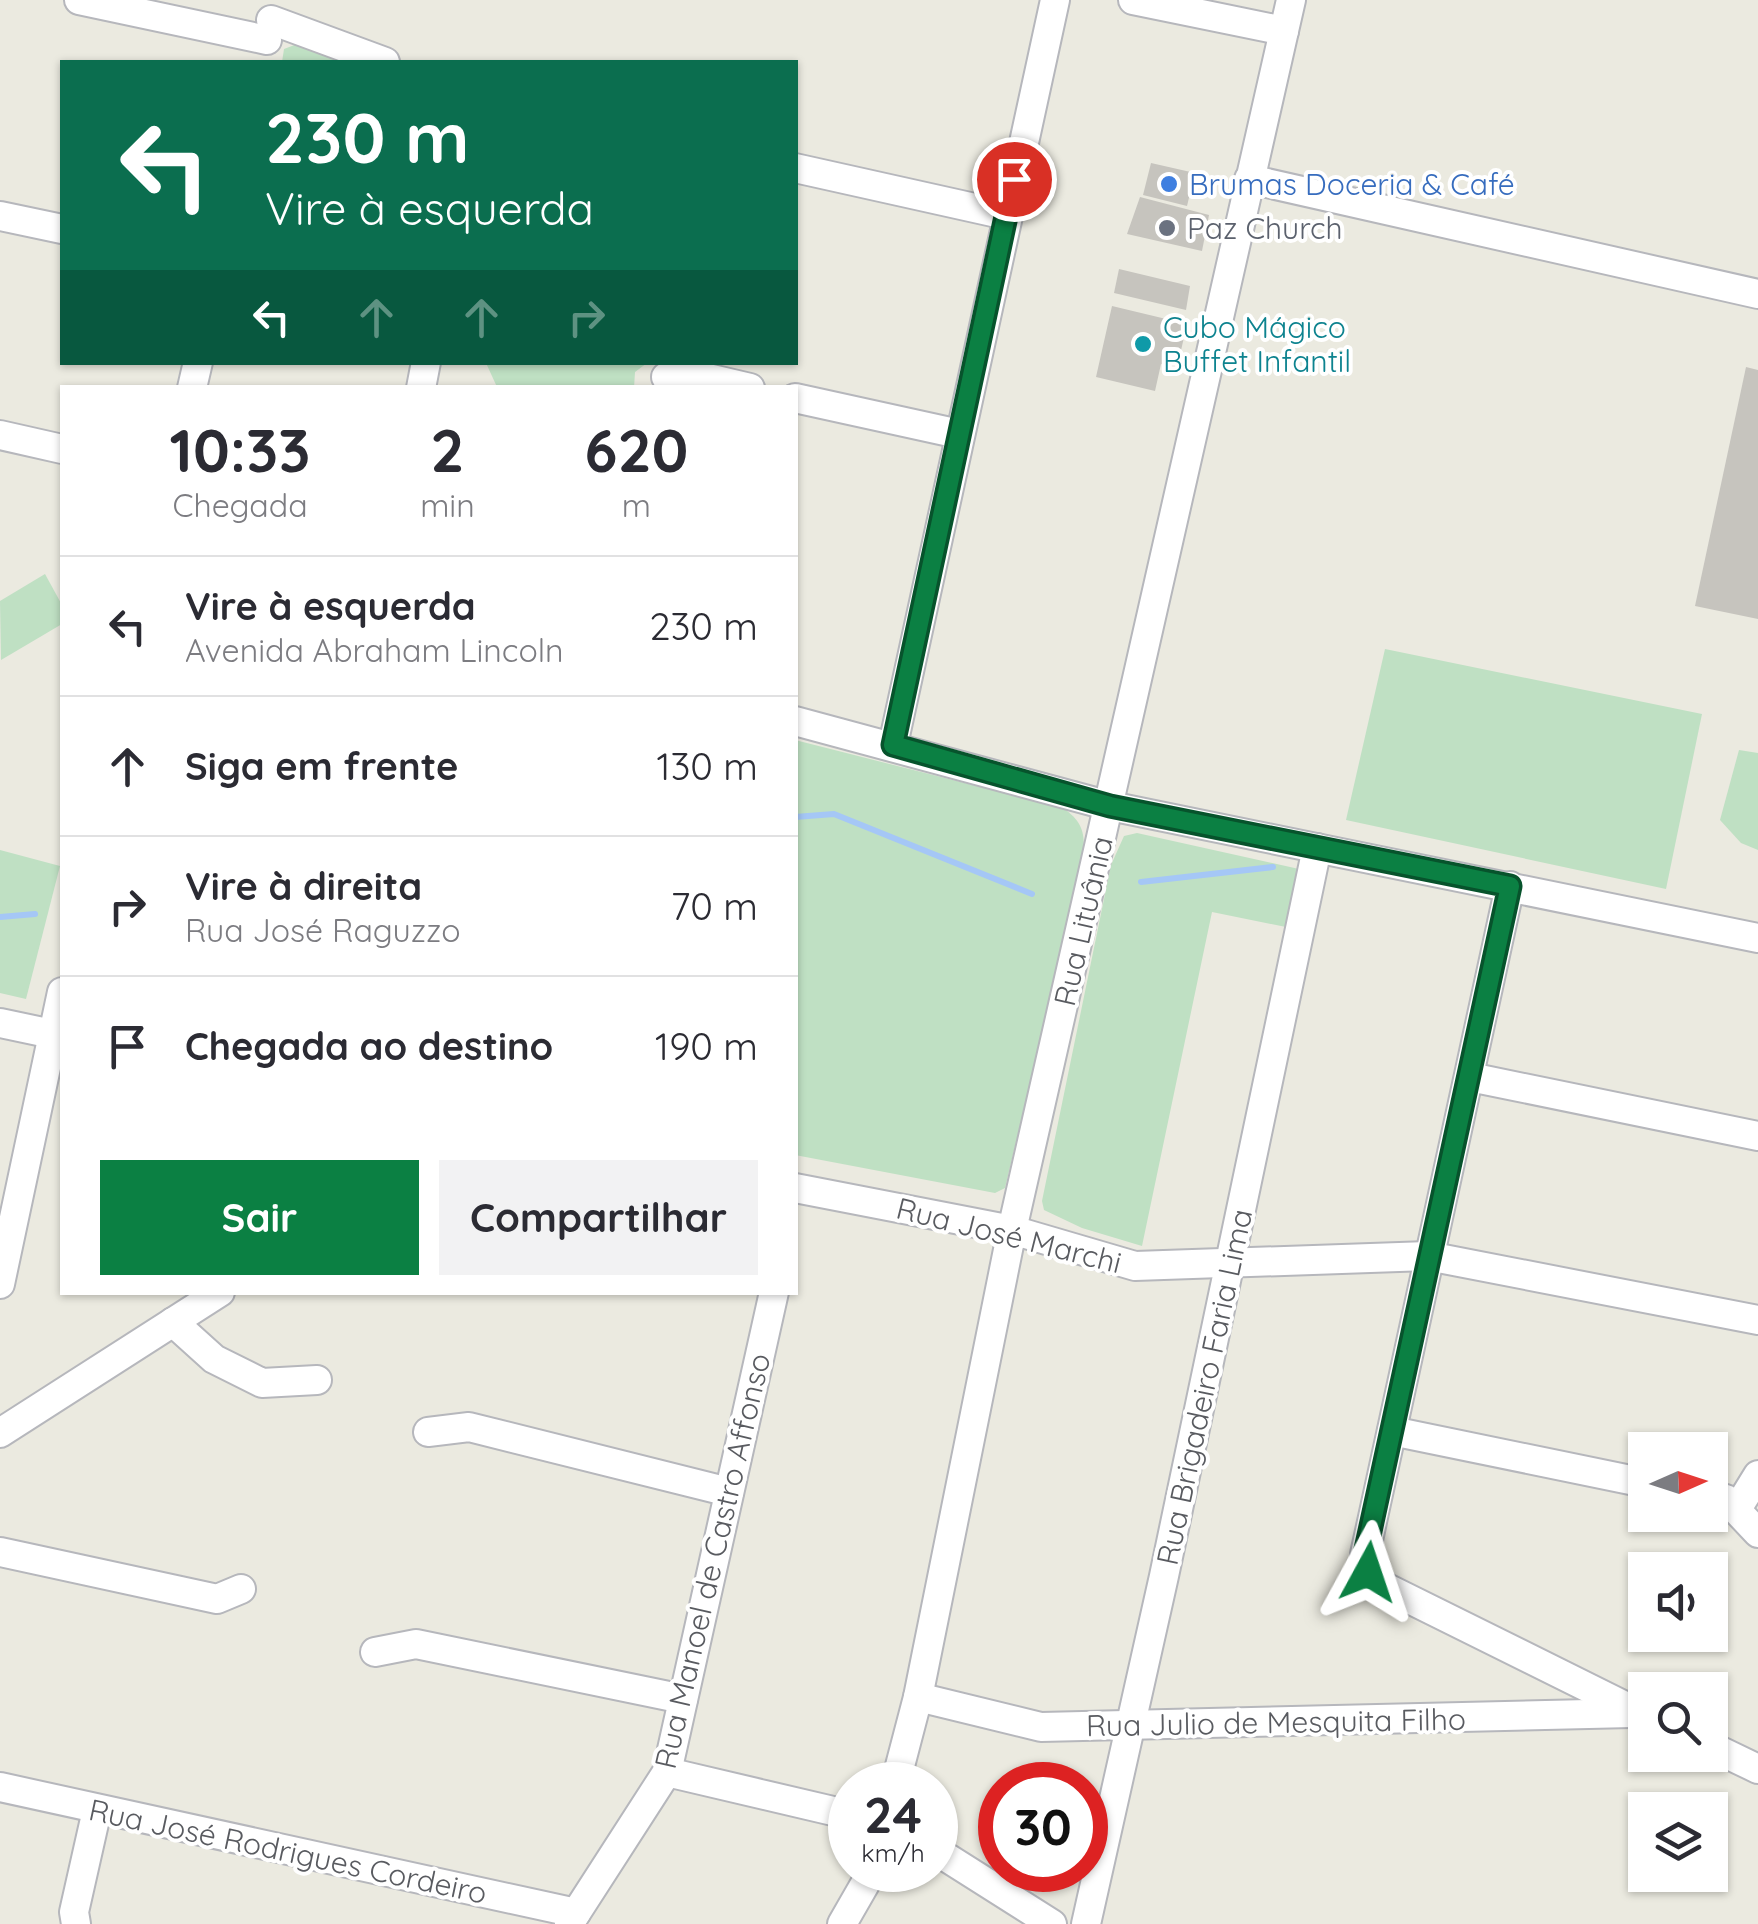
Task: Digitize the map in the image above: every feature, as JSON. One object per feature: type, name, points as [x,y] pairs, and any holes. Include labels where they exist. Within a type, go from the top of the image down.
[{"type":"street","points":[[79,0],[269,31],[378,60]]},
{"type":"street","points":[[893,745],[1055,0]]},
{"type":"street","points":[[1133,0],[1284,31]]},
{"type":"street","name":"Rua Lituânia","points":[[900,1762],[918,1697],[1012,1230],[1291,0]]},
{"type":"street","points":[[798,169],[1006,215]]},
{"type":"street","points":[[1250,179],[1758,294]]},
{"type":"street","points":[[0,216],[60,229]]},
{"type":"street","points":[[666,377],[702,377],[737,385]]},
{"type":"street","points":[[798,399],[960,434]]},
{"type":"street","points":[[0,435],[60,448]]},
{"type":"street","points":[[798,723],[1110,806],[1758,938]]},
{"type":"street","name":"Rua Brigadeiro Faria Lima","points":[[1086,1924],[1132,1726],[1317,848]]},
{"type":"street","points":[[1510,886],[1365,1554],[1368,1572],[1382,1586],[1628,1708]]},
{"type":"street","points":[[0,1022],[58,1035],[3,1254],[0,1284]]},
{"type":"street","points":[[1470,1077],[1758,1136]]},
{"type":"street","name":"Rua José Marchi","points":[[798,1193],[1012,1230],[1135,1266],[1428,1256],[1758,1320]]},
{"type":"street","points":[[0,1433],[215,1295]]},
{"type":"street","name":"Rua Manoel de Castro Affonso","points":[[572,1918],[667,1772],[773,1295]]},
{"type":"street","points":[[173,1322],[214,1359],[262,1382],[317,1380]]},
{"type":"street","points":[[428,1432],[470,1427],[730,1492]]},
{"type":"street","points":[[1392,1432],[1628,1479]]},
{"type":"street","points":[[1737,1509],[1758,1475]]},
{"type":"street","points":[[1728,1502],[1758,1532]]},
{"type":"street","points":[[0,1552],[217,1599],[241,1589]]},
{"type":"street","points":[[374,1652],[416,1644],[683,1699]]},
{"type":"street","points":[[1556,1715],[1565,1708],[1568,1695],[1561,1674]]},
{"type":"street","name":"Rua Julio de Mesquita Filho","points":[[918,1697],[1041,1727],[1628,1715]]},
{"type":"street","points":[[1728,1755],[1758,1769]]},
{"type":"street","points":[[667,1772],[828,1809]]},
{"type":"street","name":"Rua José Rodrigues Cordeiro","points":[[0,1788],[572,1918]]},
{"type":"street","points":[[76,1924],[74,1912],[97,1810]]},
{"type":"street","points":[[958,1865],[1052,1924]]},
{"type":"street","points":[[842,1924],[860,1892]]},
{"type":"green space","points":[[305,41],[347,60],[282,60],[284,49]]},
{"type":"green space","points":[[487,365],[644,365],[635,372],[634,385],[496,385]]},
{"type":"green space","points":[[45,574],[60,601],[60,625],[1,660],[0,601]]},
{"type":"green space","points":[[1385,649],[1702,714],[1666,889],[1346,820]]},
{"type":"green space","points":[[798,741],[1063,808],[1080,825],[1083,861],[1005,1188],[995,1193],[798,1156]]},
{"type":"green space","points":[[1739,750],[1758,753],[1758,850],[1741,843],[1720,820]]},
{"type":"green space","points":[[1137,833],[1299,869],[1286,927],[1212,912],[1142,1246],[1082,1228],[1044,1210],[1042,1201],[1111,865],[1124,836]]},
{"type":"green space","points":[[0,850],[60,866],[26,999],[0,993]]},
{"type":"building","name":"Brumas Doceria & Café","points":[[1151,163],[1195,173],[1187,206],[1143,195]]},
{"type":"building","name":"Paz Church","points":[[1140,197],[1209,215],[1202,251],[1127,234]]},
{"type":"building","points":[[1119,269],[1190,286],[1186,310],[1114,293]]},
{"type":"building","name":"Cubo Mágico Buffet Infantil","points":[[1112,306],[1187,324],[1177,368],[1161,364],[1155,391],[1096,377]]},
{"type":"building","points":[[1746,367],[1758,370],[1758,619],[1695,606]]},
{"type":"waterway","points":[[798,817],[834,814],[1032,894]]},
{"type":"waterway","points":[[1141,882],[1273,867]]},
{"type":"waterway","points":[[0,917],[35,914]]},
{"type":"place","name":"Brumas Doceria & Café","points":[[1169,184]]},
{"type":"place","name":"Paz Church","points":[[1167,228]]},
{"type":"place","name":"Cubo Mágico Buffet Infantil","points":[[1143,344]]},
{"type":"route","points":[[1014,179],[893,745],[1110,806],[1510,886],[1365,1554],[1368,1572]]}]
